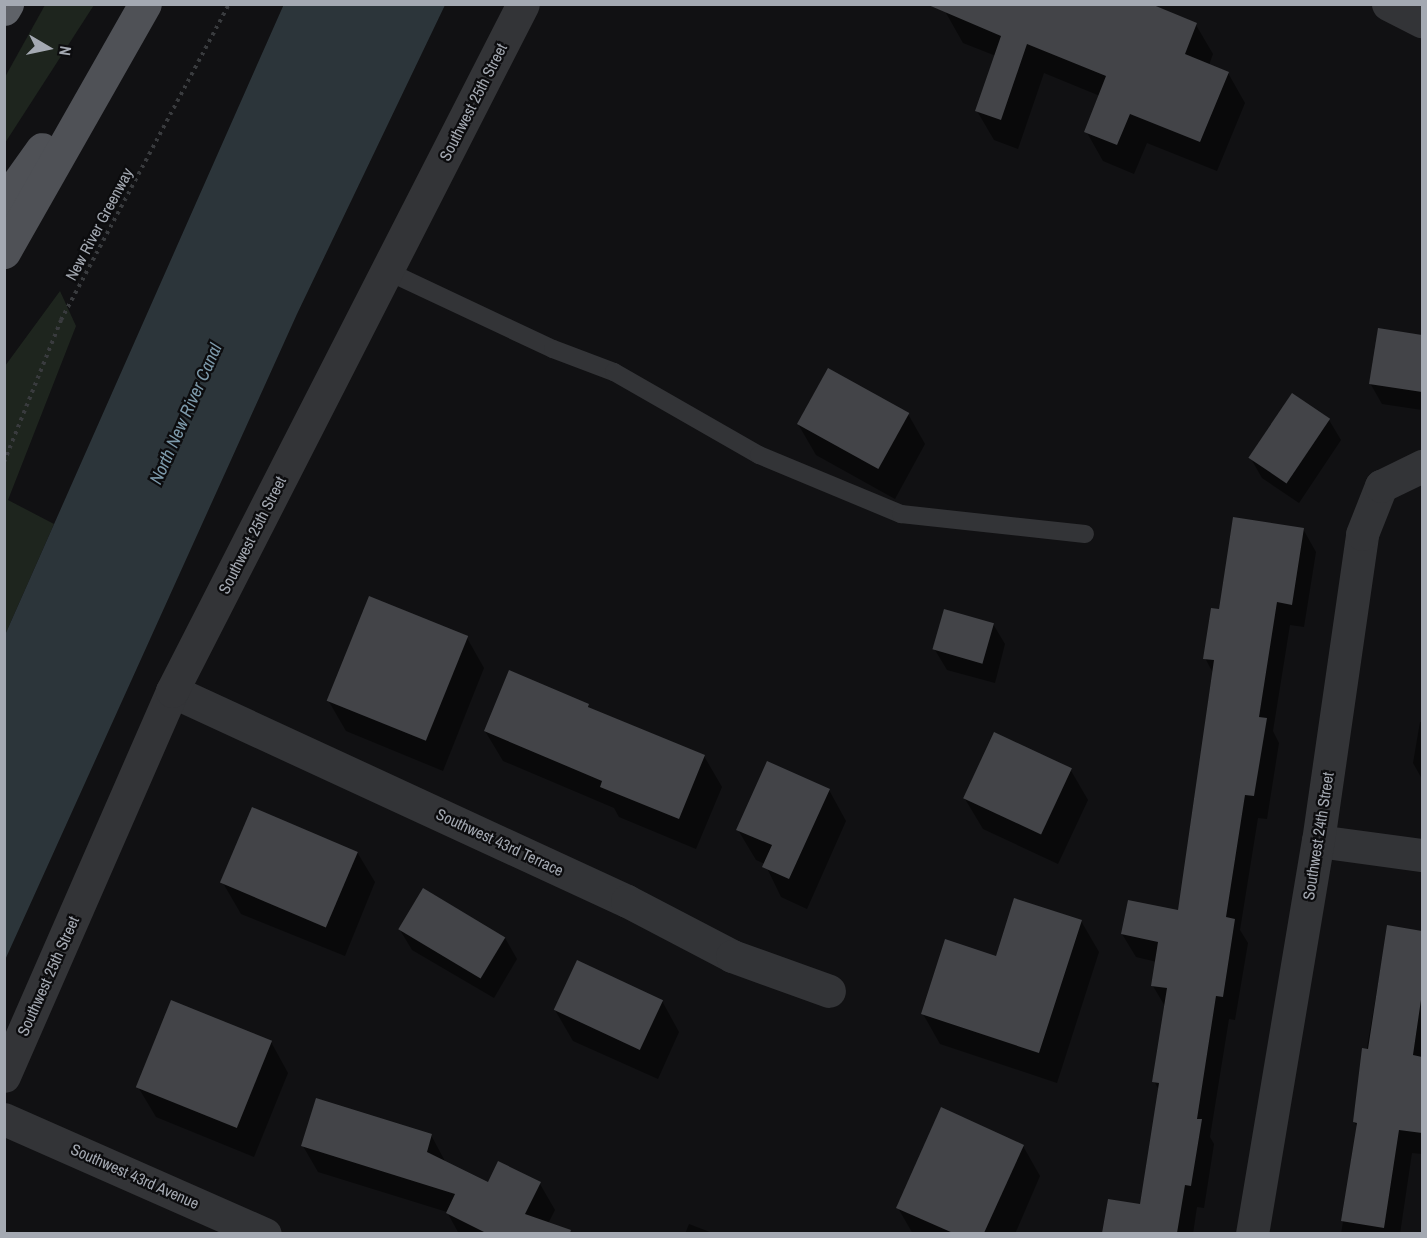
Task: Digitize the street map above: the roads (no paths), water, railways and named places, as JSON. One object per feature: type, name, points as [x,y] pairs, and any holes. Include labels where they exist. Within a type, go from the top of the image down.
[{"type":"highway","points":[[4,9],[7,4]]},
{"type":"main road","points":[[4,202],[145,4]]},
{"type":"main road","points":[[4,252],[145,4]]},
{"type":"street","name":"Southwest 25th Street","points":[[4,1076],[172,692],[523,4]]},
{"type":"street","points":[[1388,4],[1422,21]]},
{"type":"street","name":"Southwest 24th Street","points":[[1252,1233],[1318,841],[1362,534],[1381,486],[1422,466]]},
{"type":"street","name":"Southwest 43rd Terrace","points":[[172,692],[627,901],[732,956],[828,991]]},
{"type":"street","points":[[1318,841],[1422,855]]},
{"type":"street","name":"Southwest 43rd Avenue","points":[[4,1119],[265,1233]]},
{"type":"lane","points":[[387,271],[553,349],[614,372],[759,455],[901,514],[1085,534]]},
{"type":"water","name":"North New River Canal","points":[[284,4],[445,5],[297,314],[5,960],[5,635]]}]
